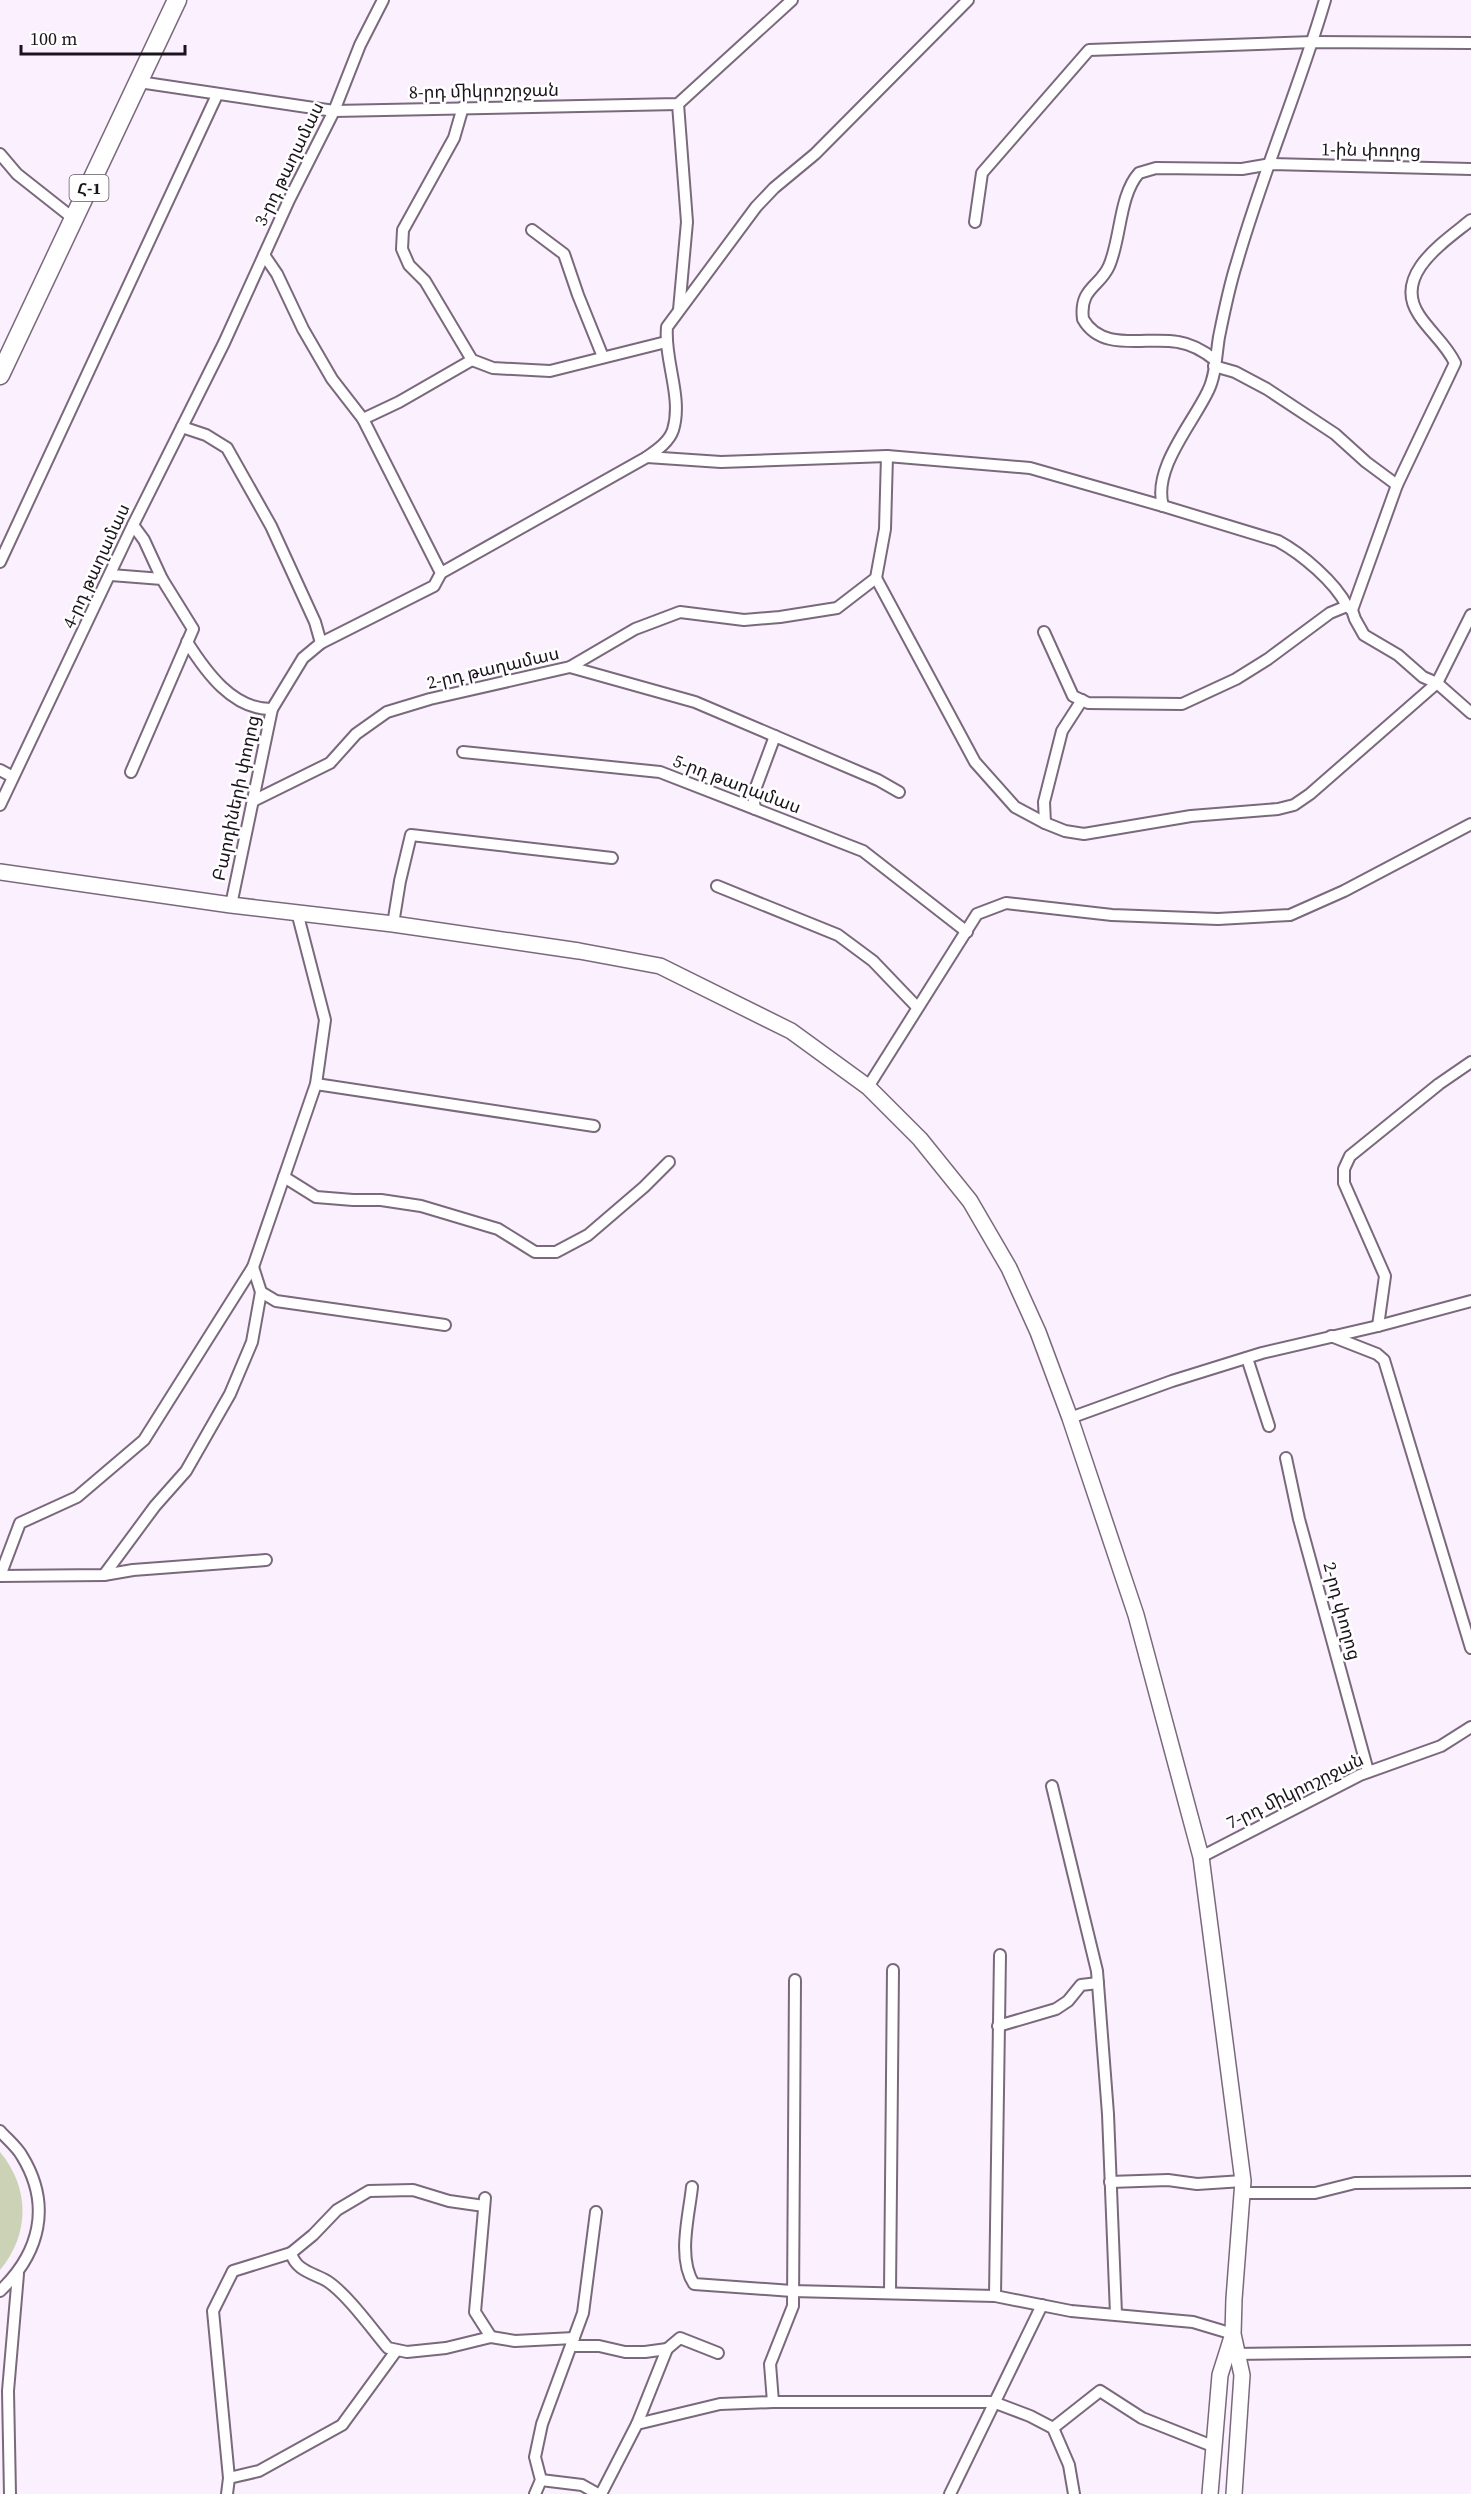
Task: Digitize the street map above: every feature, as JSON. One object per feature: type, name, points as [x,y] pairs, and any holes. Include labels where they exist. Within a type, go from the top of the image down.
[{"type":"main road","name":"Հ-1","points":[[0,375],[177,0]]},
{"type":"main road","points":[[0,872],[393,924],[579,951],[660,966],[791,1031],[868,1087],[920,1139],[970,1202],[1009,1268],[1038,1332],[1070,1418],[1136,1615],[1201,1857],[1244,2187],[1234,2300],[1232,2354],[1220,2375],[1210,2494]]},
{"type":"main road","points":[[1232,2354],[1242,2375],[1234,2494]]},
{"type":"street","name":"3-րդ թաղամաս","points":[[224,343],[289,200],[334,111],[360,45],[383,0]]},
{"type":"street","points":[[679,310],[687,222],[678,104],[792,0]]},
{"type":"street","points":[[463,107],[454,138],[404,231],[402,249],[409,265],[425,281],[472,360],[493,368],[550,371],[666,342],[667,327],[756,207],[774,188],[814,154],[968,0]]},
{"type":"street","points":[[1163,506],[1160,494],[1162,480],[1175,450],[1210,388],[1226,300],[1251,215],[1313,42],[1325,0]]},
{"type":"street","points":[[975,222],[982,173],[1089,50],[1313,42],[1471,43]]},
{"type":"street","name":"8-րդ միկրոշրջան","points":[[139,82],[334,111],[678,104]]},
{"type":"street","points":[[0,562],[217,95]]},
{"type":"street","points":[[0,154],[17,174],[74,219]]},
{"type":"street","name":"1-ին փողոց","points":[[1215,363],[1206,352],[1177,342],[1112,340],[1086,325],[1082,316],[1083,303],[1092,286],[1109,265],[1130,187],[1139,173],[1156,168],[1242,169],[1271,164],[1471,169]]},
{"type":"street","points":[[1349,608],[1397,485],[1455,363],[1448,348],[1418,315],[1412,301],[1412,281],[1425,261],[1471,220]]},
{"type":"street","points":[[532,230],[564,254],[603,357]]},
{"type":"street","points":[[264,255],[277,274],[303,329],[332,379],[363,419],[441,573]]},
{"type":"street","name":"Բարդիների փողոց","points":[[231,904],[272,709],[303,658],[321,643],[434,586],[441,573],[663,446],[673,431],[676,405],[666,342]]},
{"type":"street","name":"4-րդ թաղամաս","points":[[0,805],[133,525],[224,343]]},
{"type":"street","points":[[363,419],[399,402],[472,360]]},
{"type":"street","points":[[1215,363],[1240,374],[1276,395],[1335,434],[1366,462],[1397,485]]},
{"type":"street","points":[[183,427],[206,435],[227,448],[271,526],[315,622],[321,643]]},
{"type":"street","points":[[887,456],[885,530],[876,578],[975,762],[1015,807],[1065,831],[1084,834],[1191,816],[1278,809],[1294,805],[1310,794],[1437,683],[1471,615]]},
{"type":"street","points":[[647,457],[721,462],[887,456],[1030,468],[1269,538],[1287,546],[1333,585],[1364,635],[1398,655],[1422,676],[1437,683],[1471,713]]},
{"type":"street","points":[[131,772],[193,629],[162,579],[144,540],[133,525]]},
{"type":"street","points":[[111,575],[162,579]]},
{"type":"street","name":"2-րդ թաղամաս","points":[[253,801],[330,764],[356,734],[387,712],[430,699],[570,667],[635,629],[680,612],[744,620],[837,608],[876,578]]},
{"type":"street","points":[[1044,632],[1073,696],[1088,703],[1182,704],[1236,679],[1330,613],[1349,608]]},
{"type":"street","points":[[187,642],[201,664],[221,687],[248,705],[261,710],[272,709]]},
{"type":"street","points":[[570,667],[694,702],[878,780],[899,792]]},
{"type":"street","points":[[1045,823],[1044,802],[1062,731],[1082,700]]},
{"type":"street","points":[[755,809],[753,795],[775,736]]},
{"type":"street","name":"5-րդ թաղամաս","points":[[463,752],[660,772],[863,850],[967,932]]},
{"type":"street","points":[[0,770],[13,777]]},
{"type":"street","points":[[868,1087],[977,914],[1006,903],[1112,915],[1218,918],[1290,915],[1373,876],[1471,824]]},
{"type":"street","points":[[393,924],[411,835],[612,858]]},
{"type":"street","points":[[717,886],[838,935],[873,961],[917,1007]]},
{"type":"street","points":[[266,1560],[133,1570],[104,1575],[0,1576],[20,1523],[77,1497],[144,1440],[252,1267],[316,1084],[325,1020],[297,912]]},
{"type":"street","points":[[1378,1326],[1385,1276],[1344,1183],[1344,1169],[1350,1156],[1439,1084],[1471,1062]]},
{"type":"street","points":[[316,1084],[594,1126]]},
{"type":"street","points":[[284,1177],[316,1197],[381,1200],[421,1206],[498,1229],[535,1252],[556,1252],[588,1235],[644,1187],[669,1162]]},
{"type":"street","points":[[104,1575],[155,1506],[186,1471],[230,1394],[252,1342],[261,1292],[252,1267]]},
{"type":"street","points":[[261,1292],[276,1300],[311,1307],[357,1311],[445,1325]]},
{"type":"street","points":[[1070,1418],[1172,1381],[1247,1358],[1471,1301]]},
{"type":"street","points":[[1330,1336],[1377,1353],[1384,1360],[1471,1648]]},
{"type":"street","points":[[1247,1358],[1269,1425]]},
{"type":"street","name":"2-րդ փողոց","points":[[1286,1458],[1299,1520],[1368,1771]]},
{"type":"street","name":"7-րդ միկրոշրջան","points":[[1201,1857],[1368,1771],[1441,1746],[1471,1727]]},
{"type":"street","points":[[1052,1786],[1097,1971],[1116,2314]]},
{"type":"street","points":[[995,2296],[1000,1955]]},
{"type":"street","points":[[890,2293],[893,1970]]},
{"type":"street","points":[[773,2402],[770,2364],[793,2306],[795,1980]]},
{"type":"street","points":[[998,2026],[1056,2009],[1068,2001],[1081,1986],[1098,1983]]},
{"type":"street","points":[[0,2131],[22,2154],[36,2183],[40,2215],[34,2246],[18,2274],[0,2291]]},
{"type":"street","points":[[1110,2182],[1168,2181],[1315,2193],[1355,2183],[1471,2182]]},
{"type":"street","points":[[692,2187],[685,2254],[688,2275],[694,2284],[792,2291],[995,2296],[1071,2311],[1193,2322],[1233,2334]]},
{"type":"street","points":[[227,2494],[229,2478],[213,2311],[233,2271],[291,2253],[313,2235],[337,2210],[369,2191],[413,2190],[449,2201],[485,2202],[475,2312],[491,2337]]},
{"type":"street","points":[[536,2494],[541,2480],[535,2457],[542,2424],[583,2313],[596,2211]]},
{"type":"street","points":[[291,2253],[299,2267],[328,2282],[387,2348],[396,2351],[446,2348],[491,2337],[515,2341],[573,2342],[626,2352],[667,2349]]},
{"type":"street","points":[[10,2494],[8,2391],[18,2274]]},
{"type":"street","points":[[950,2494],[1042,2305]]},
{"type":"street","points":[[541,2480],[582,2485],[599,2494],[637,2424],[667,2349],[680,2338],[718,2353]]},
{"type":"street","points":[[1232,2354],[1471,2350]]},
{"type":"street","points":[[229,2478],[259,2471],[342,2425],[396,2351]]},
{"type":"street","points":[[1053,2428],[1100,2391],[1142,2418],[1215,2447]]},
{"type":"street","points":[[637,2424],[720,2404],[993,2402],[1030,2416],[1053,2428],[1069,2465],[1074,2494]]},
{"type":"green space","points":[[0,2152],[17,2181],[22,2211],[17,2241],[0,2270]]}]
